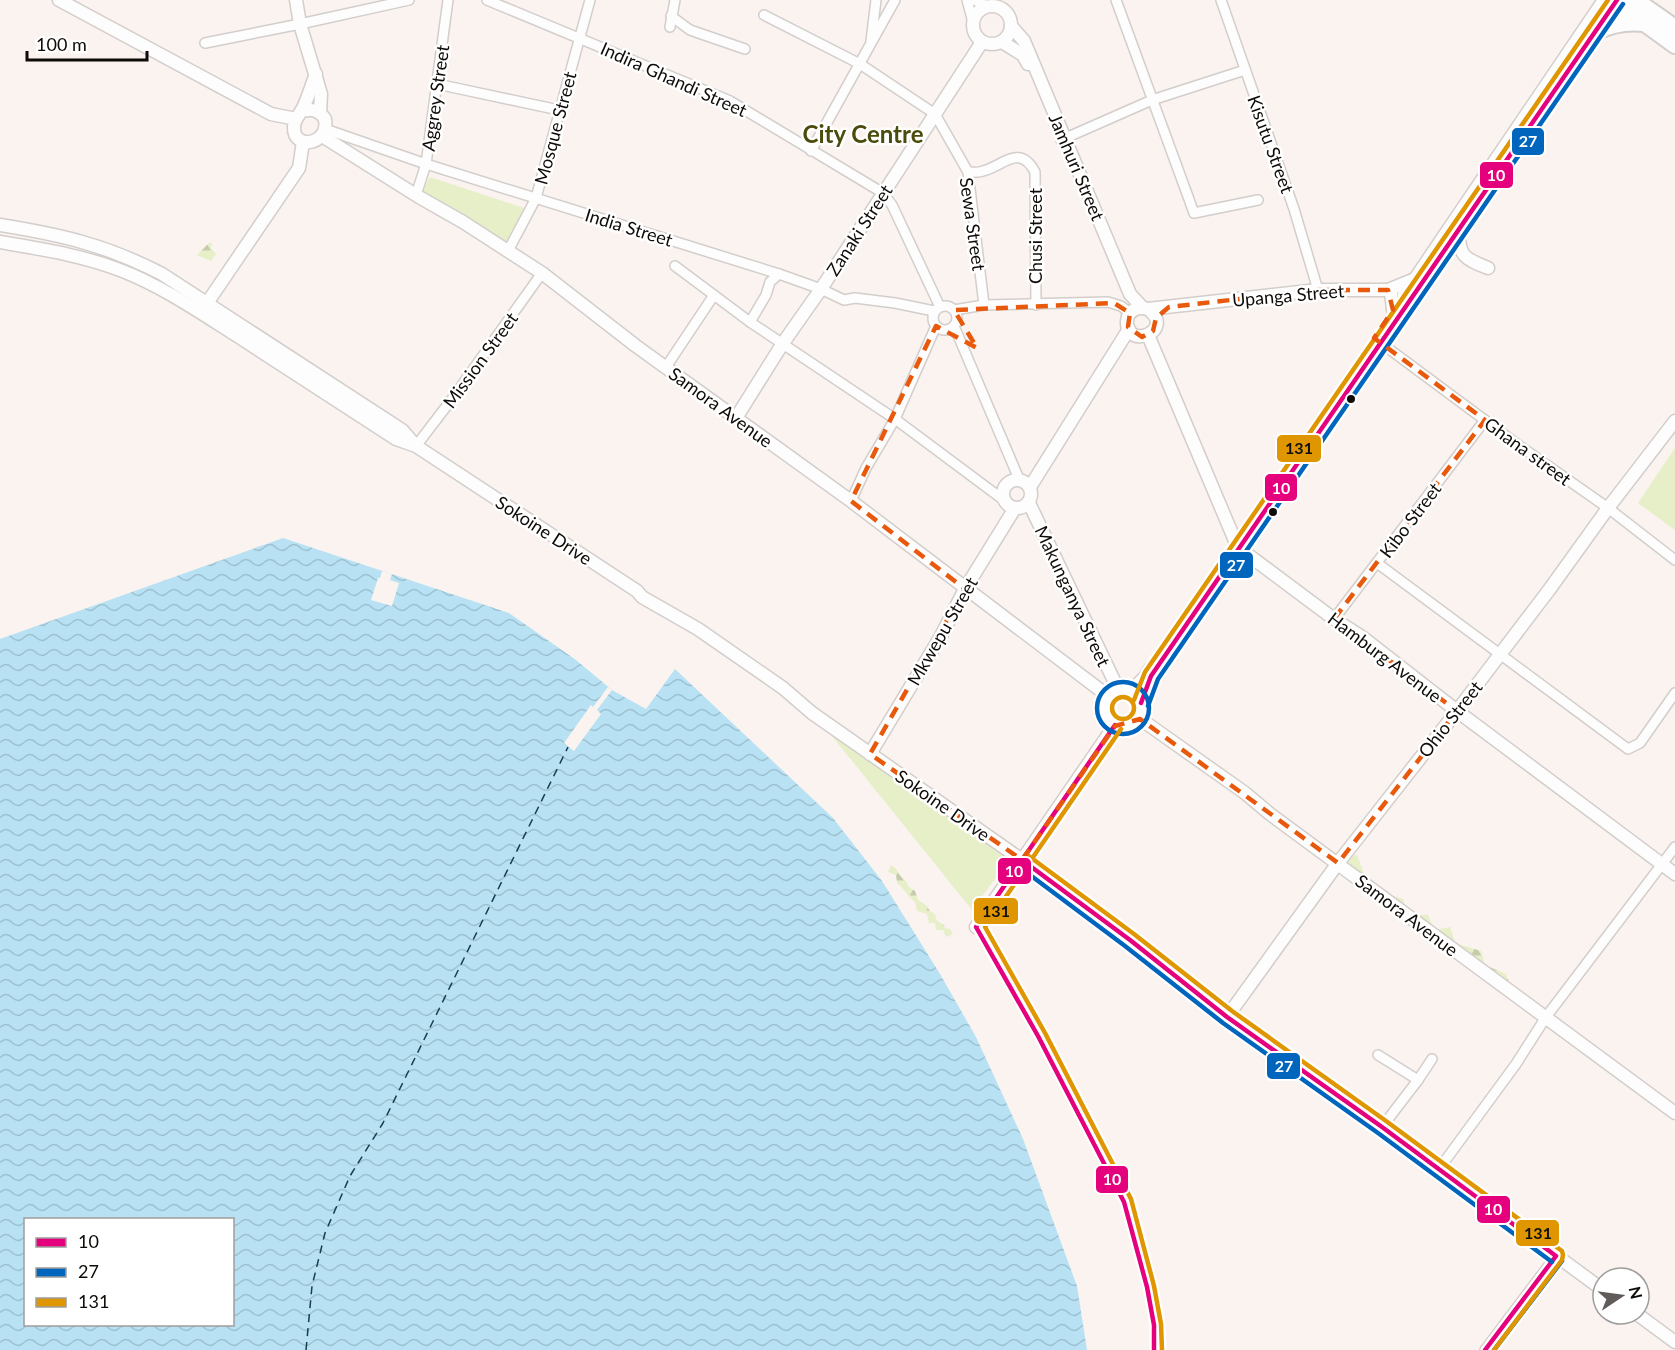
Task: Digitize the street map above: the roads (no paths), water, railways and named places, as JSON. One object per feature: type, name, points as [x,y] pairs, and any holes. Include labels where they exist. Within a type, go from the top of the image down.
[{"type":"highway","points":[[1613,0],[1675,45]]},
{"type":"highway","points":[[1635,0],[1675,28]]},
{"type":"highway","points":[[1595,32],[1611,24],[1645,23]]},
{"type":"street","points":[[59,0],[271,114],[297,119],[311,109],[320,112],[325,119],[324,132],[315,141],[303,142],[299,140],[297,119],[316,74]]},
{"type":"street","points":[[296,0],[300,24],[321,94],[320,112]]},
{"type":"street","points":[[205,43],[409,0]]},
{"type":"street","name":"Aggrey Street","points":[[416,195],[426,164],[448,0]]},
{"type":"street","name":"Indira Ghandi Street","points":[[487,0],[730,101],[883,193]]},
{"type":"street","name":"Mosque Street","points":[[508,251],[536,198],[590,0]]},
{"type":"street","points":[[670,27],[675,0]]},
{"type":"street","points":[[870,46],[876,0]]},
{"type":"street","points":[[811,151],[895,0]]},
{"type":"street","points":[[966,0],[974,34],[982,42],[991,45],[1002,42],[1009,35],[1011,26],[1009,15],[1003,4],[987,6],[977,12],[973,22]]},
{"type":"street","points":[[974,0],[987,6]]},
{"type":"street","points":[[1116,0],[1194,213],[1258,200]]},
{"type":"street","name":"Kisutu Street","points":[[1221,0],[1294,209],[1318,290]]},
{"type":"street","points":[[1613,0],[1421,278],[1381,343],[1238,545],[1145,677],[1131,690],[1113,693],[1104,701],[1105,714],[1108,720],[1115,725],[1125,727],[1139,718],[1141,703],[1151,676],[1238,545],[1394,310],[1421,278],[1459,230],[1595,32],[1613,0]]},
{"type":"street","points":[[764,15],[860,64],[934,114]]},
{"type":"street","points":[[671,16],[690,30],[745,49]]},
{"type":"street","name":"Jamhuri Street","points":[[1011,26],[1024,41],[1125,298],[1142,312]]},
{"type":"street","name":"Zanaki Street","points":[[736,418],[982,42]]},
{"type":"street","name":"Jamhuri Street","points":[[1002,42],[1023,55],[1063,139]]},
{"type":"street","points":[[1063,139],[1152,100],[1245,70]]},
{"type":"street","points":[[436,84],[559,110]]},
{"type":"street","name":"Sewa Street","points":[[934,114],[968,172],[984,305]]},
{"type":"street","name":"India Street","points":[[324,132],[779,274],[844,300],[855,298],[937,309]]},
{"type":"street","name":"Samora Avenue","points":[[324,132],[416,195],[542,273],[666,367],[851,501],[964,589],[1113,693]]},
{"type":"street","points":[[204,308],[299,168],[303,142]]},
{"type":"street","name":"Chusi Street","points":[[968,172],[983,172],[1018,157],[1027,162],[1035,172],[1036,305]]},
{"type":"street","points":[[883,193],[892,205],[937,309],[933,321],[936,326],[942,329],[954,326],[957,318],[954,310]]},
{"type":"street","points":[[0,225],[45,232],[122,254],[162,274],[204,308]]},
{"type":"street","points":[[1459,230],[1459,246],[1463,255],[1470,261],[1488,267]]},
{"type":"street","points":[[0,242],[66,254],[120,270],[204,308]]},
{"type":"street","points":[[675,266],[750,322],[895,418],[1010,505],[1023,507],[1029,503],[1032,495],[1030,487],[1018,479],[954,326]]},
{"type":"street","name":"Mission Street","points":[[416,446],[542,273]]},
{"type":"street","points":[[750,322],[766,295],[770,282],[779,274]]},
{"type":"street","name":"Upanga Street","points":[[1142,312],[1318,290],[1388,290],[1421,278]]},
{"type":"street","points":[[1388,290],[1392,292],[1394,310]]},
{"type":"street","points":[[666,367],[714,295]]},
{"type":"street","points":[[937,309],[946,306],[954,310],[984,305],[1108,302],[1142,312],[1156,325],[1154,331],[1142,337],[1136,336],[1129,329],[1127,320],[1142,312]]},
{"type":"street","name":"Sokoine Drive","points":[[204,308],[402,430],[416,446],[637,591],[642,597],[698,629],[783,688],[812,713],[1022,860],[1130,940],[1227,1017],[1382,1127],[1591,1281]]},
{"type":"street","points":[[851,501],[866,468],[895,418],[936,326]]},
{"type":"street","points":[[1030,487],[1129,329]]},
{"type":"street","points":[[1148,335],[1238,545]]},
{"type":"street","name":"Ghana street","points":[[1381,343],[1608,508],[1675,560]]},
{"type":"street","name":"Kibo Street","points":[[1334,619],[1485,420]]},
{"type":"street","name":"Ohio Street","points":[[1227,1017],[1338,863],[1457,711],[1675,421]]},
{"type":"street","name":"Mkwepu Street","points":[[870,754],[940,636],[1010,505],[1003,497],[1004,488],[1011,481],[1018,479]]},
{"type":"street","name":"Makunganya Street","points":[[1029,503],[1113,693]]},
{"type":"street","name":"Hamburg Avenue","points":[[1238,545],[1675,874]]},
{"type":"street","points":[[1377,563],[1628,749],[1640,743],[1675,693]]},
{"type":"street","points":[[1131,690],[1141,703]]},
{"type":"street","name":"Samora Avenue","points":[[1139,718],[1245,793],[1270,814],[1675,1113]]},
{"type":"street","points":[[976,927],[1115,725]]},
{"type":"street","points":[[1439,1169],[1516,1064],[1546,1017],[1675,847]]},
{"type":"street","points":[[1378,1055],[1418,1080]]},
{"type":"street","points":[[1382,1127],[1432,1059]]},
{"type":"street","points":[[1485,1350],[1556,1256]]},
{"type":"street","points":[[1651,1324],[1675,1342]]},
{"type":"water","points":[[283,538],[509,613],[576,660],[612,690],[646,709],[675,669],[833,818],[882,881],[976,1037],[1023,1139],[1077,1286],[1087,1350],[0,1350],[0,639]]},
{"type":"district","name":"City Centre","points":[[863,133]]}]
